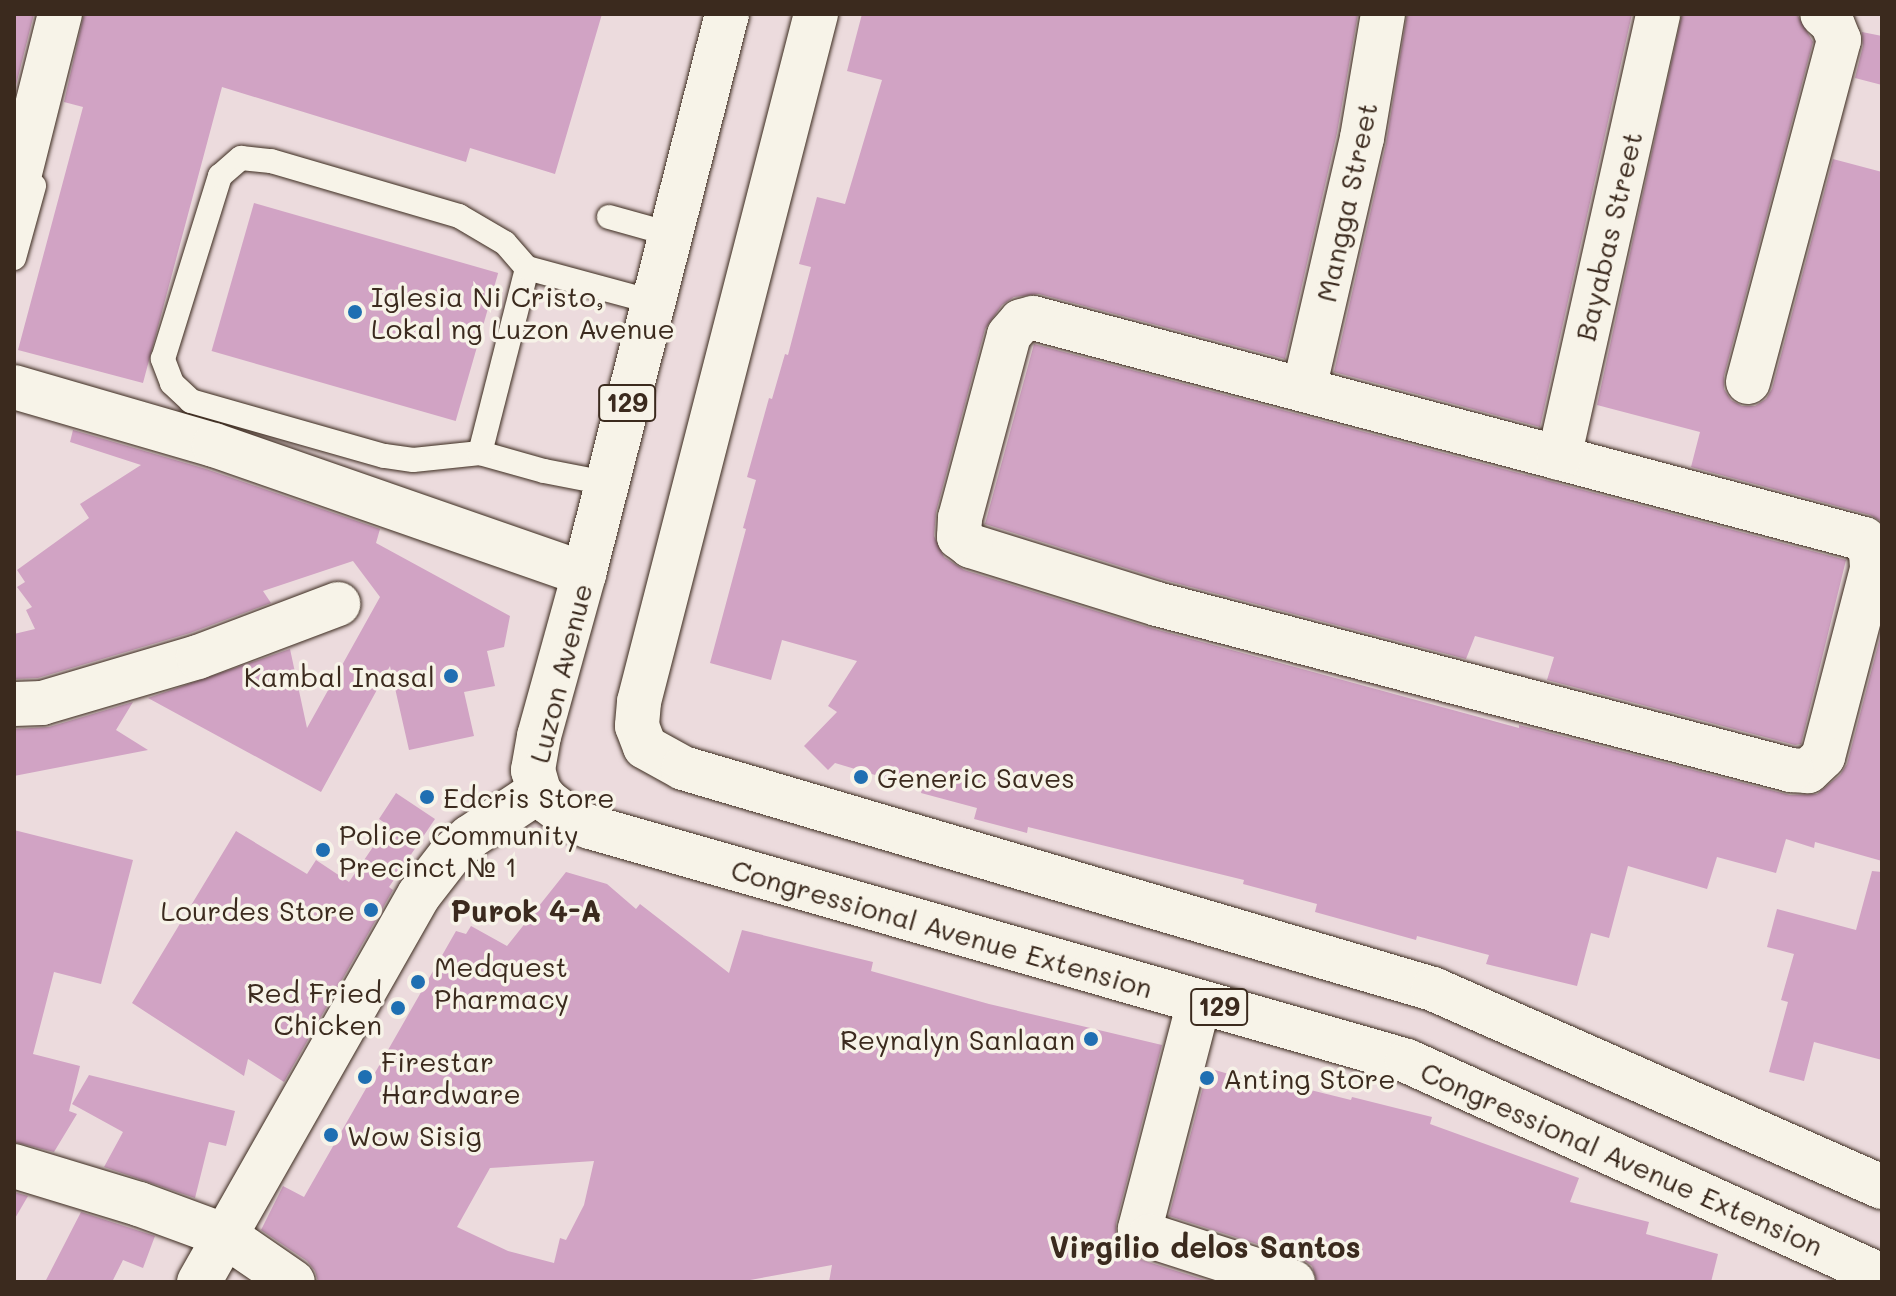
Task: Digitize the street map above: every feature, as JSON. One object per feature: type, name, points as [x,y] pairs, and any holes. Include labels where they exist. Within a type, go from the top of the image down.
[{"type":"street","points":[[14,197],[22,142],[60,14]]},
{"type":"street","name":"Luzon Avenue","points":[[199,1282],[419,895],[450,855],[470,837],[539,791],[533,770],[539,736],[584,574],[727,14]]},
{"type":"street","points":[[816,14],[639,702],[639,737],[655,755],[683,768],[1433,989],[1882,1187]]},
{"type":"street","name":"Mangga Street","points":[[1304,389],[1362,138],[1383,14]]},
{"type":"street","name":"Bayabas Street","points":[[1559,458],[1658,14]]},
{"type":"street","points":[[1748,382],[1831,27]]},
{"type":"street","points":[[1033,318],[1559,458],[1864,539],[1871,553],[1872,569],[1823,757],[1808,771],[1791,770],[1157,604],[971,546],[959,537],[960,518],[1009,335],[1021,321],[1033,318]]},
{"type":"street","points":[[14,387],[214,445],[584,574]]},
{"type":"street","points":[[14,704],[42,703],[198,657],[338,604]]},
{"type":"street","name":"Congressional Avenue Extension","points":[[539,791],[558,810],[590,827],[1407,1061],[1882,1276]]},
{"type":"street","points":[[1199,1002],[1140,1229],[1150,1236],[1293,1282]]},
{"type":"street","points":[[14,1166],[139,1204],[226,1236],[293,1282]]},
{"type":"lane","points":[[14,258],[81,14]]},
{"type":"lane","points":[[606,483],[544,471],[480,453],[413,460],[384,456],[191,401],[172,383],[163,359],[220,176],[241,158],[271,161],[459,216],[505,243],[527,268],[653,302]]},
{"type":"lane","points":[[609,217],[670,234]]},
{"type":"lane","points":[[480,453],[527,268]]},
{"type":"building","points":[[14,14],[34,14],[15,89],[14,89]]},
{"type":"building","points":[[84,14],[602,14],[555,174],[470,148],[466,162],[222,87],[143,383],[18,350],[83,107],[64,102]]},
{"type":"building","points":[[862,14],[1358,14],[1337,133],[1285,359],[1039,294],[1014,297],[1002,305],[985,329],[936,512],[934,536],[944,557],[964,570],[1151,628],[1519,728],[1519,725],[1790,795],[1817,794],[1840,775],[1847,764],[1882,630],[1882,861],[1815,842],[1814,848],[1786,839],[1776,873],[1717,857],[1707,889],[1628,866],[1609,938],[1591,933],[1577,986],[1486,964],[1489,955],[1417,936],[1416,940],[1315,912],[1317,904],[1243,884],[1244,880],[1028,827],[1027,833],[974,819],[977,808],[921,793],[922,789],[835,763],[828,770],[804,746],[837,712],[828,706],[857,661],[782,640],[771,680],[710,663],[756,480],[747,477],[769,398],[772,399],[785,354],[788,355],[811,267],[799,264],[817,197],[845,204],[882,80],[847,71]]},
{"type":"building","points":[[1407,14],[1632,14],[1540,427],[1334,372],[1386,144]]},
{"type":"building","points":[[1682,14],[1798,16],[1813,42],[1724,376],[1724,389],[1731,400],[1742,406],[1755,406],[1766,399],[1772,389],[1833,159],[1882,172],[1882,522],[1870,515],[1691,467],[1700,432],[1597,405]]},
{"type":"building","points":[[1862,32],[1882,36],[1882,85],[1855,78],[1863,46]]},
{"type":"building","name":"Iglesia Ni Cristo, Lokal ng Luzon Avenue","points":[[254,203],[498,273],[456,421],[212,351]]},
{"type":"building","points":[[1034,344],[1846,560],[1801,744],[1795,745],[1547,680],[1554,657],[1475,636],[1466,659],[1164,580],[985,524]]},
{"type":"building","points":[[73,430],[206,469],[380,529],[376,543],[510,616],[504,647],[487,651],[495,686],[464,692],[474,736],[409,750],[390,666],[321,792],[148,698],[290,649],[307,728],[380,597],[353,561],[263,591],[271,603],[190,633],[38,678],[14,679],[14,634],[35,629],[26,610],[32,607],[17,587],[25,582],[17,570],[89,518],[80,504],[141,465],[70,442]]},
{"type":"building","points":[[133,702],[116,730],[148,750],[14,776],[14,729],[49,727]]},
{"type":"building","points":[[396,793],[435,819],[389,887],[393,890],[284,1082],[248,1059],[244,1076],[132,1003],[236,831],[307,874],[316,860],[349,882],[388,825],[379,819]]},
{"type":"building","points":[[14,830],[133,860],[101,984],[54,972],[33,1054],[80,1066],[69,1111],[77,1114],[54,1152],[14,1142]]},
{"type":"building","points":[[1872,871],[1882,872],[1882,1060],[1814,1042],[1804,1081],[1769,1072],[1788,1002],[1781,1000],[1794,954],[1767,947],[1777,909],[1856,930]]},
{"type":"building","points":[[566,872],[607,884],[636,909],[640,904],[729,973],[742,930],[873,962],[871,971],[989,1004],[1162,1045],[1116,1223],[1116,1237],[1142,1260],[1211,1282],[829,1282],[832,1265],[739,1282],[318,1282],[315,1271],[307,1261],[261,1230],[283,1186],[304,1197],[456,931],[466,934],[471,926],[507,946]],"holes":[[[594,1161],[584,1205],[566,1240],[560,1238],[554,1263],[508,1251],[457,1227],[490,1168]]]},
{"type":"building","points":[[1208,1068],[1284,1090],[1286,1084],[1432,1117],[1430,1124],[1579,1178],[1570,1202],[1649,1222],[1646,1234],[1718,1254],[1711,1282],[1317,1282],[1312,1266],[1301,1258],[1169,1216]]},
{"type":"building","points":[[89,1075],[235,1111],[226,1146],[209,1142],[195,1198],[104,1167],[123,1132],[72,1104]]},
{"type":"building","points":[[14,1192],[28,1196],[14,1220]]},
{"type":"building","points":[[81,1212],[155,1236],[143,1268],[123,1260],[112,1282],[45,1282]]},
{"type":"place","name":"Iglesia Ni Cristo, Lokal ng Luzon Avenue","points":[[355,312]]},
{"type":"place","name":"Kambal Inasal","points":[[451,676]]},
{"type":"place","name":"Generic Saves","points":[[861,777]]},
{"type":"place","name":"Edcris Store","points":[[427,797]]},
{"type":"place","name":"Police Community Precinct № 1","points":[[323,850]]},
{"type":"place","name":"Lourdes Store","points":[[371,910]]},
{"type":"place","name":"Medquest Pharmacy","points":[[418,982]]},
{"type":"place","name":"Red Fried Chicken","points":[[398,1008]]},
{"type":"place","name":"Reynalyn Sanlaan","points":[[1091,1039]]},
{"type":"place","name":"Firestar Hardware","points":[[365,1077]]},
{"type":"place","name":"Anting Store","points":[[1207,1078]]},
{"type":"place","name":"Wow Sisig","points":[[331,1135]]},
{"type":"district","name":"Purok 4-A","points":[[526,910]]},
{"type":"district","name":"Virgilio delos Santos","points":[[1205,1246]]}]
